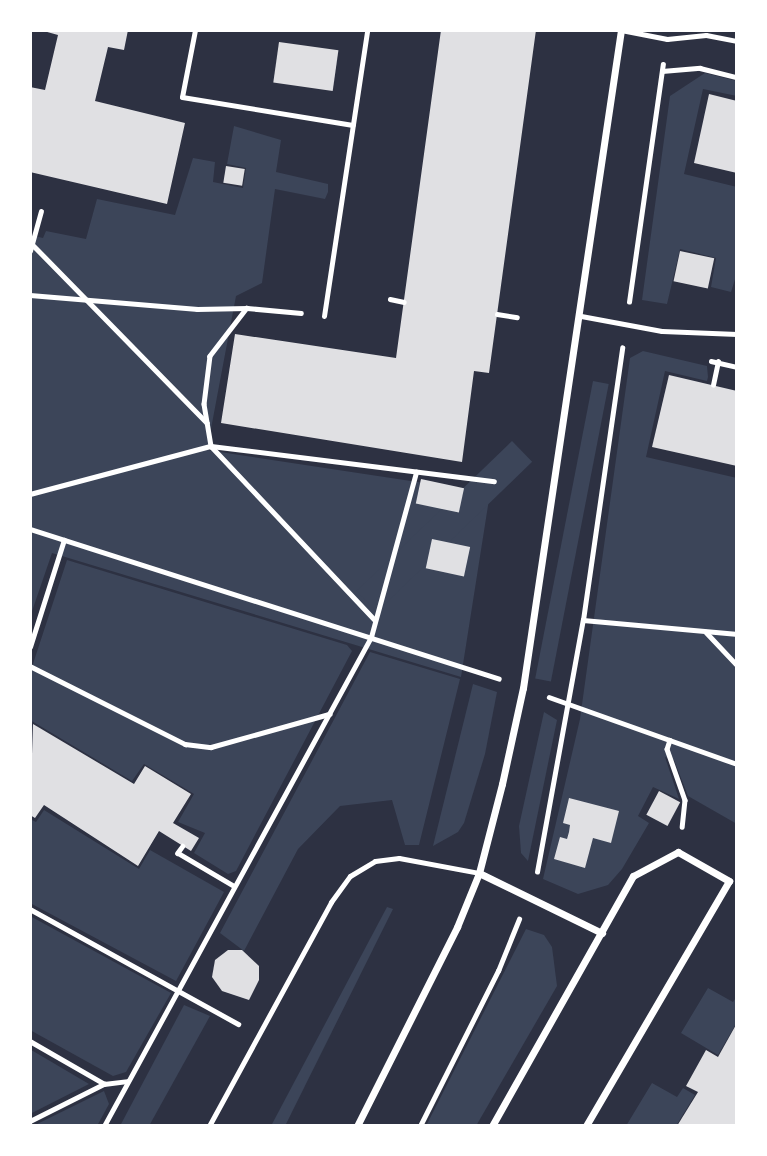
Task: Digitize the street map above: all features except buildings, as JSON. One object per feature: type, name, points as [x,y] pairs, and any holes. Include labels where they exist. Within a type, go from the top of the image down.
[{"type":"street","points":[[358,1126],[479,873],[523,688],[621,30]]},
{"type":"street","points":[[492,1126],[633,876],[678,852],[729,881],[586,1126]]},
{"type":"street","points":[[479,873],[602,933]]},
{"type":"lane","points":[[195,30],[183,97],[353,125]]},
{"type":"lane","points":[[324,316],[367,30]]},
{"type":"lane","points":[[621,30],[667,39],[706,34],[737,41]]},
{"type":"lane","points":[[580,316],[662,331],[737,334]]},
{"type":"lane","points":[[209,1126],[350,876],[375,861],[399,858],[479,873]]},
{"type":"path","points":[[662,71],[700,68],[737,77]]},
{"type":"path","points":[[30,251],[41,211]]},
{"type":"path","points":[[32,244],[207,423]]},
{"type":"path","points":[[30,295],[86,301],[247,308],[324,316]]},
{"type":"path","points":[[390,299],[404,302]]},
{"type":"path","points":[[247,308],[210,356],[204,404],[211,446],[375,621]]},
{"type":"path","points":[[497,314],[517,317]]},
{"type":"path","points":[[713,385],[718,362]]},
{"type":"path","points":[[30,494],[211,446],[494,481]]},
{"type":"path","points":[[104,1126],[371,637],[416,472]]},
{"type":"path","points":[[30,529],[502,681]]},
{"type":"path","points":[[30,647],[64,540]]},
{"type":"path","points":[[583,620],[737,634]]},
{"type":"path","points":[[705,631],[737,664]]},
{"type":"path","points":[[30,666],[185,744],[222,745],[329,714]]},
{"type":"path","points":[[541,694],[737,764]]},
{"type":"path","points":[[670,740],[667,749],[685,800]]},
{"type":"path","points":[[183,846],[178,853],[234,886]]},
{"type":"path","points":[[30,909],[258,1035]]},
{"type":"path","points":[[30,1041],[104,1084]]},
{"type":"path","points":[[30,1121],[104,1084],[127,1081]]},
{"type":"shaded area","points":[[705,73],[737,81],[737,96],[703,89],[684,174],[737,187],[737,273],[731,292],[711,287],[716,258],[680,249],[667,304],[642,300],[670,96]]},
{"type":"shaded area","points":[[234,126],[281,140],[276,172],[328,184],[328,192],[325,199],[275,189],[262,283],[236,296],[207,450],[490,493],[461,677],[52,553],[30,617],[30,235],[43,238],[46,231],[86,239],[97,199],[175,215],[193,158],[215,162],[213,182],[243,188],[246,168],[227,164]]},
{"type":"shaded area","points":[[643,351],[707,366],[708,377],[707,381],[665,371],[646,457],[737,478],[737,824],[688,796],[674,760],[665,757],[679,799],[653,787],[638,816],[649,823],[622,869],[608,885],[578,894],[543,879],[580,719],[630,358]]},
{"type":"shaded area","points":[[593,381],[609,384],[551,681],[535,678]]},
{"type":"shaded area","points":[[512,441],[532,462],[377,612],[357,591]]},
{"type":"shaded area","points":[[67,560],[347,645],[352,651],[236,871],[228,874],[194,853],[205,833],[178,822],[194,794],[144,764],[132,781],[30,720],[30,673]]},
{"type":"shaded area","points":[[370,652],[460,679],[419,845],[405,845],[392,800],[340,806],[298,849],[244,951],[220,933]]},
{"type":"shaded area","points":[[473,684],[497,692],[485,754],[464,823],[458,832],[433,846]]},
{"type":"shaded area","points":[[544,712],[557,720],[528,861],[521,853],[519,826]]},
{"type":"shaded area","points":[[44,810],[139,869],[150,850],[224,892],[176,981],[30,903],[30,819],[36,822]]},
{"type":"shaded area","points":[[387,907],[393,909],[285,1126],[271,1126]]},
{"type":"shaded area","points":[[30,916],[171,993],[126,1072],[113,1076],[30,1030]]},
{"type":"shaded area","points":[[526,929],[544,935],[552,947],[557,986],[476,1126],[426,1126]]},
{"type":"shaded area","points":[[708,988],[733,1002],[737,996],[737,1022],[718,1055],[681,1033]]},
{"type":"shaded area","points":[[184,1005],[210,1016],[149,1126],[120,1126]]},
{"type":"shaded area","points":[[30,1050],[33,1051],[89,1084],[30,1114]]},
{"type":"shaded area","points":[[652,1083],[677,1097],[683,1088],[695,1095],[676,1126],[626,1126]]},
{"type":"shaded area","points":[[104,1091],[109,1104],[97,1126],[33,1126]]}]
